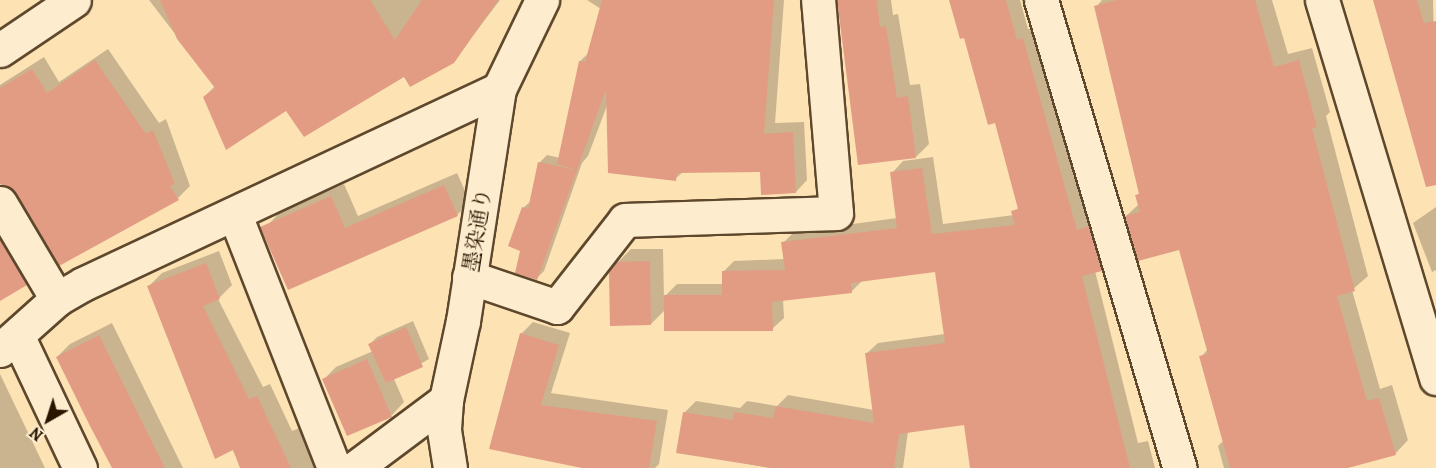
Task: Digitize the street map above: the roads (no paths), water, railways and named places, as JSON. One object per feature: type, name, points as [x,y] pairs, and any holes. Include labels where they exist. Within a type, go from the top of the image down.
[{"type":"street","points":[[0,50],[74,0]]},
{"type":"street","name":"墨染通り","points":[[450,468],[444,429],[446,400],[469,277],[499,89],[542,0]]},
{"type":"street","points":[[469,277],[557,307],[625,220],[836,213],[818,0]]},
{"type":"street","points":[[1041,0],[1180,468]]},
{"type":"street","points":[[1322,0],[1429,328],[1436,378]]},
{"type":"street","points":[[80,468],[9,343],[57,299],[499,89]]},
{"type":"street","points":[[0,203],[57,299]]},
{"type":"street","points":[[235,215],[334,468]]},
{"type":"street","points":[[355,468],[446,400]]}]
